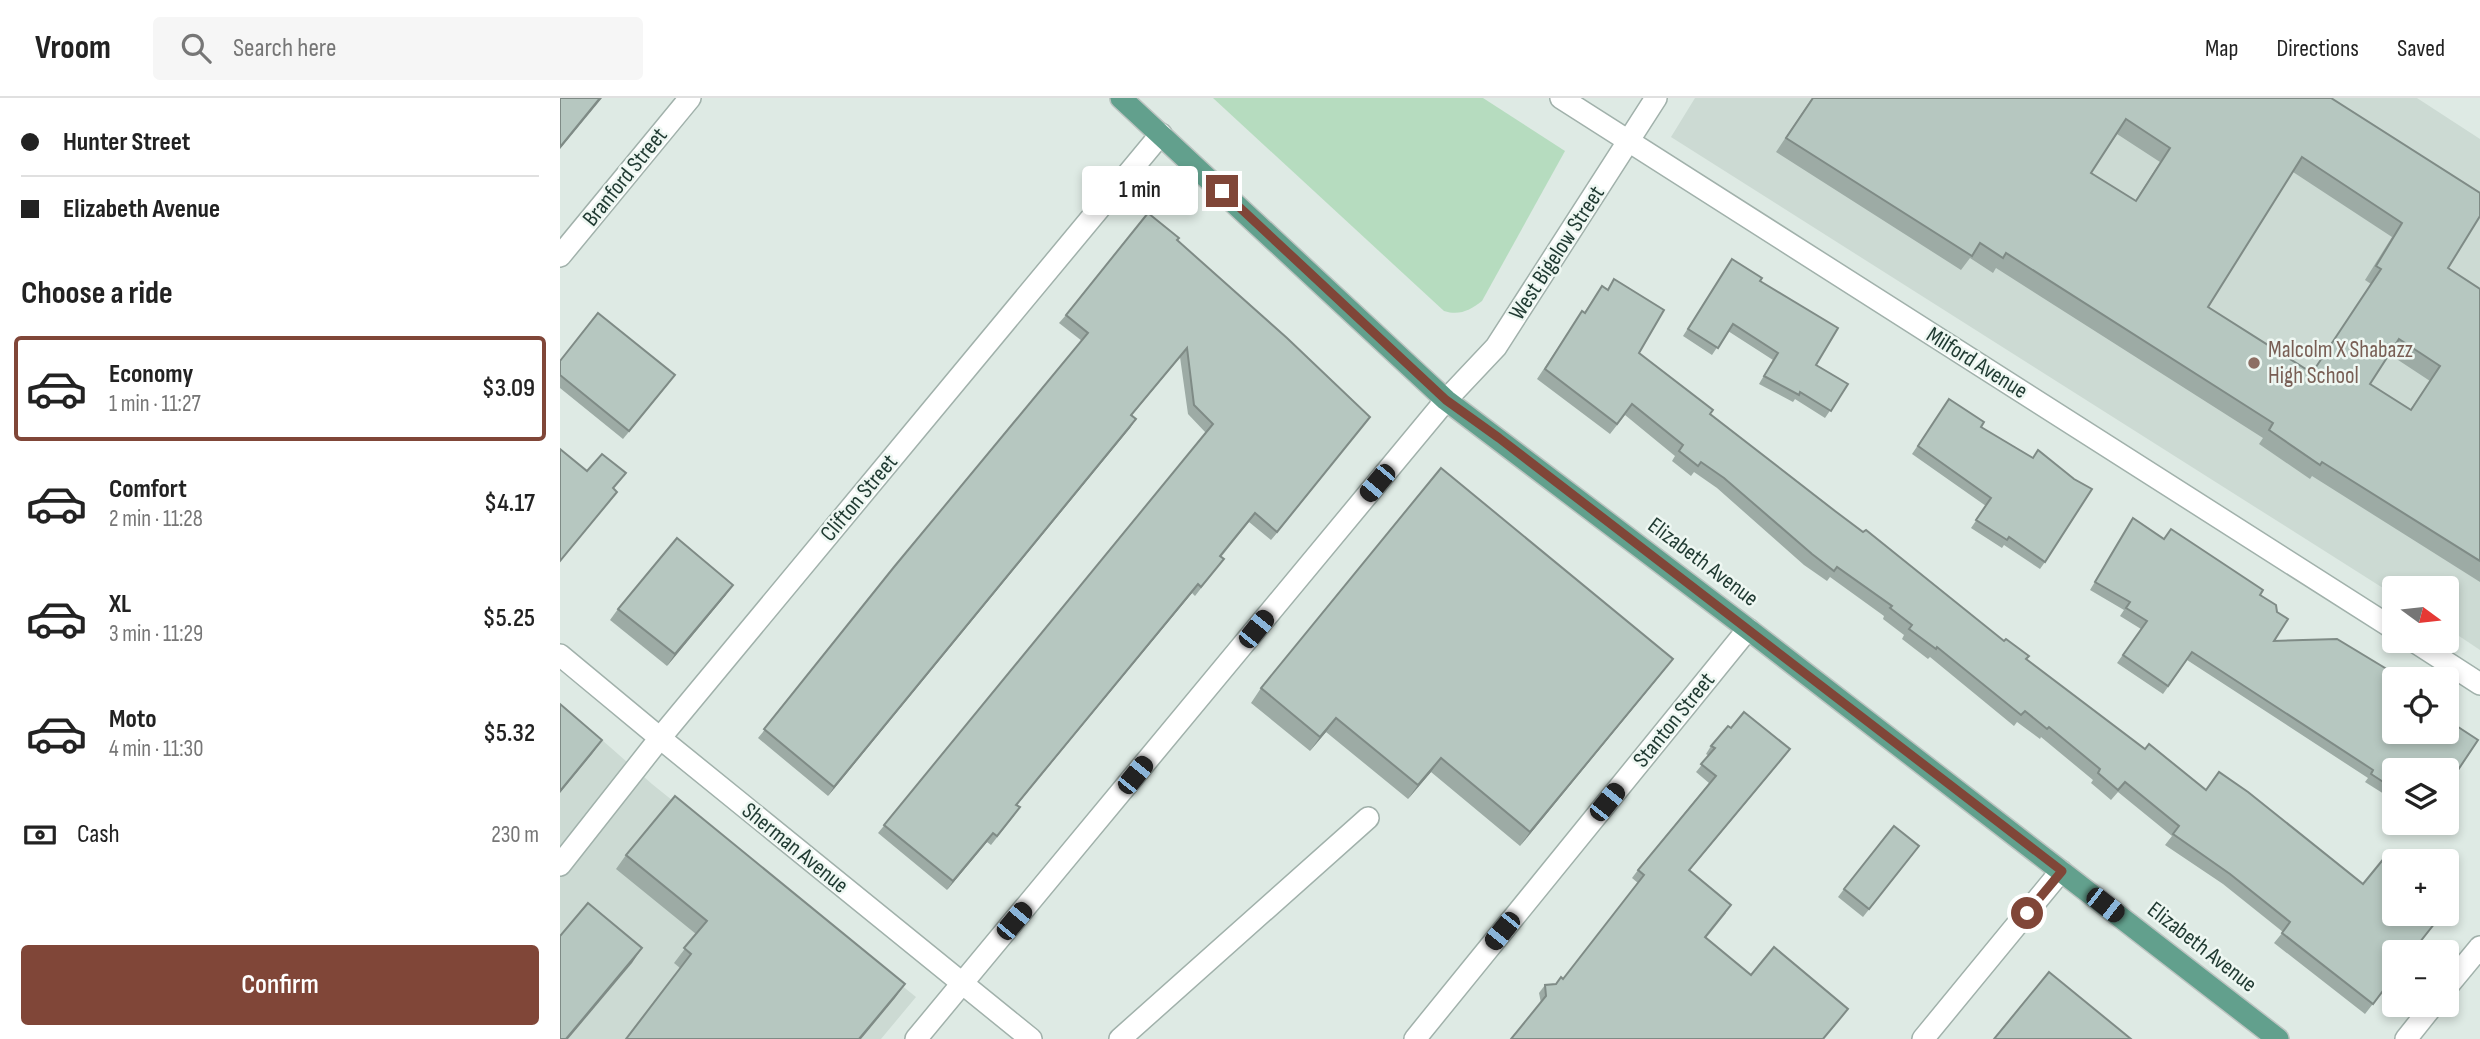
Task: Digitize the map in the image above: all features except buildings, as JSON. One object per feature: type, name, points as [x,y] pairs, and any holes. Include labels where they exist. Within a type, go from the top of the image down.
[{"type":"main road","name":"Elizabeth Avenue","points":[[1121,98],[1446,400],[1748,629],[2278,1039]]},
{"type":"street","name":"Branford Street","points":[[560,256],[690,98]]},
{"type":"street","name":"Milford Avenue","points":[[1561,98],[2382,621]]},
{"type":"street","name":"West Bigelow Street","points":[[916,1039],[1446,400],[1496,348],[1656,98]]},
{"type":"street","name":"Clifton Street","points":[[560,865],[660,738],[1161,134]]},
{"type":"street","name":"Stanton Street","points":[[1415,1039],[1748,629]]},
{"type":"street","points":[[2432,653],[2480,684]]},
{"type":"street","name":"Sherman Avenue","points":[[560,655],[1031,1039]]},
{"type":"street","points":[[1120,1039],[1368,818]]},
{"type":"street","points":[[1923,1039],[2062,871]]},
{"type":"street","points":[[2459,972],[2480,947]]},
{"type":"street","points":[[2406,1039],[2424,1017]]},
{"type":"shaded area","name":"Malcolm X Shabazz High School","points":[[1695,98],[2417,98],[2480,139],[2480,650],[2459,636],[2459,576],[2382,576],[2382,587],[1671,137]]},
{"type":"shaded area","points":[[560,703],[652,784],[916,997],[881,1039],[560,1039]]},
{"type":"green space","points":[[1213,98],[1483,98],[1565,151],[1482,301],[1455,313],[1444,311]]},
{"type":"place","name":"Malcolm X Shabazz High School","points":[[2254,363]]},
{"type":"route","points":[[1222,191],[1446,400],[2062,871],[2027,913]]}]
